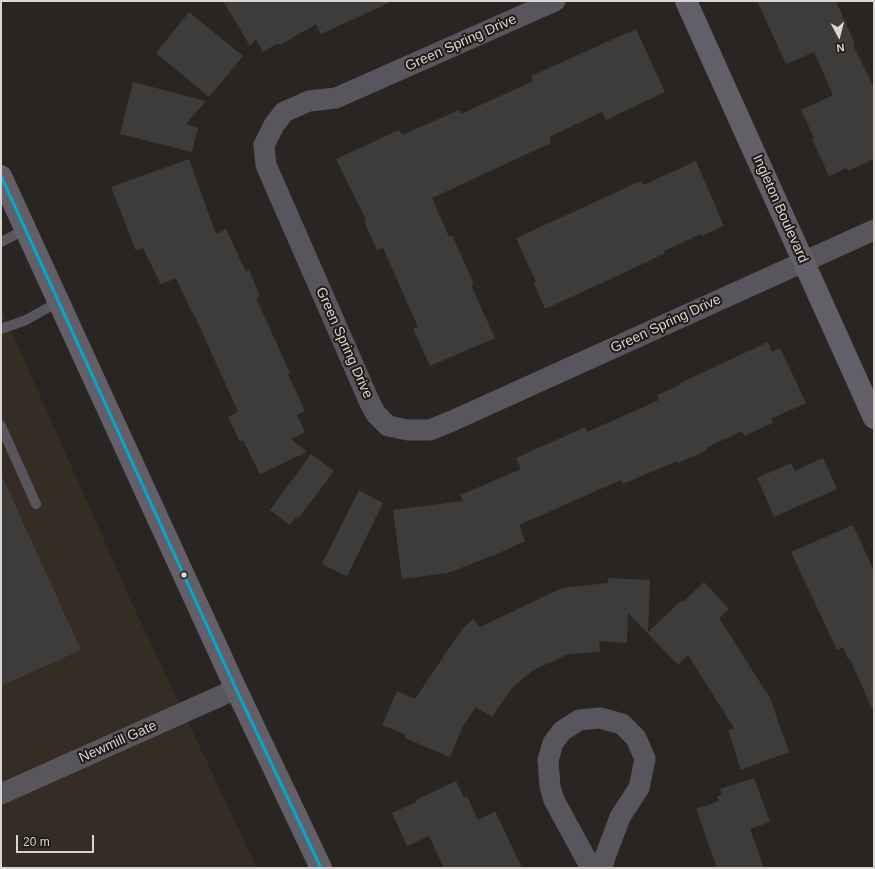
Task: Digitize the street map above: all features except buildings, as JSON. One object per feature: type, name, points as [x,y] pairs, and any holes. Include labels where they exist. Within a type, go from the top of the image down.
[{"type":"main road","name":"Ingleton Boulevard","points":[[686,1],[874,418]]},
{"type":"main road","points":[[1,176],[236,689],[321,868]]},
{"type":"street","name":"Green Spring Drive","points":[[555,1],[336,98],[309,101],[284,112],[274,125],[264,145],[266,165],[376,414],[388,426],[408,430],[430,430],[874,230]]},
{"type":"street","name":"Newmill Gate","points":[[1,794],[236,689]]},
{"type":"street","points":[[591,868],[554,800],[550,787],[548,760],[553,743],[562,731],[579,720],[600,718],[622,724],[636,738],[645,759],[638,788],[620,817],[601,868]]},
{"type":"lane","points":[[1,242],[26,229]]},
{"type":"lane","points":[[1,329],[26,320],[58,302]]},
{"type":"lane","points":[[1,426],[36,504]]},
{"type":"shaded area","points":[[1,307],[130,599],[257,868],[1,868]]},
{"type":"transit line","points":[[1,176],[236,689],[321,868]]}]
